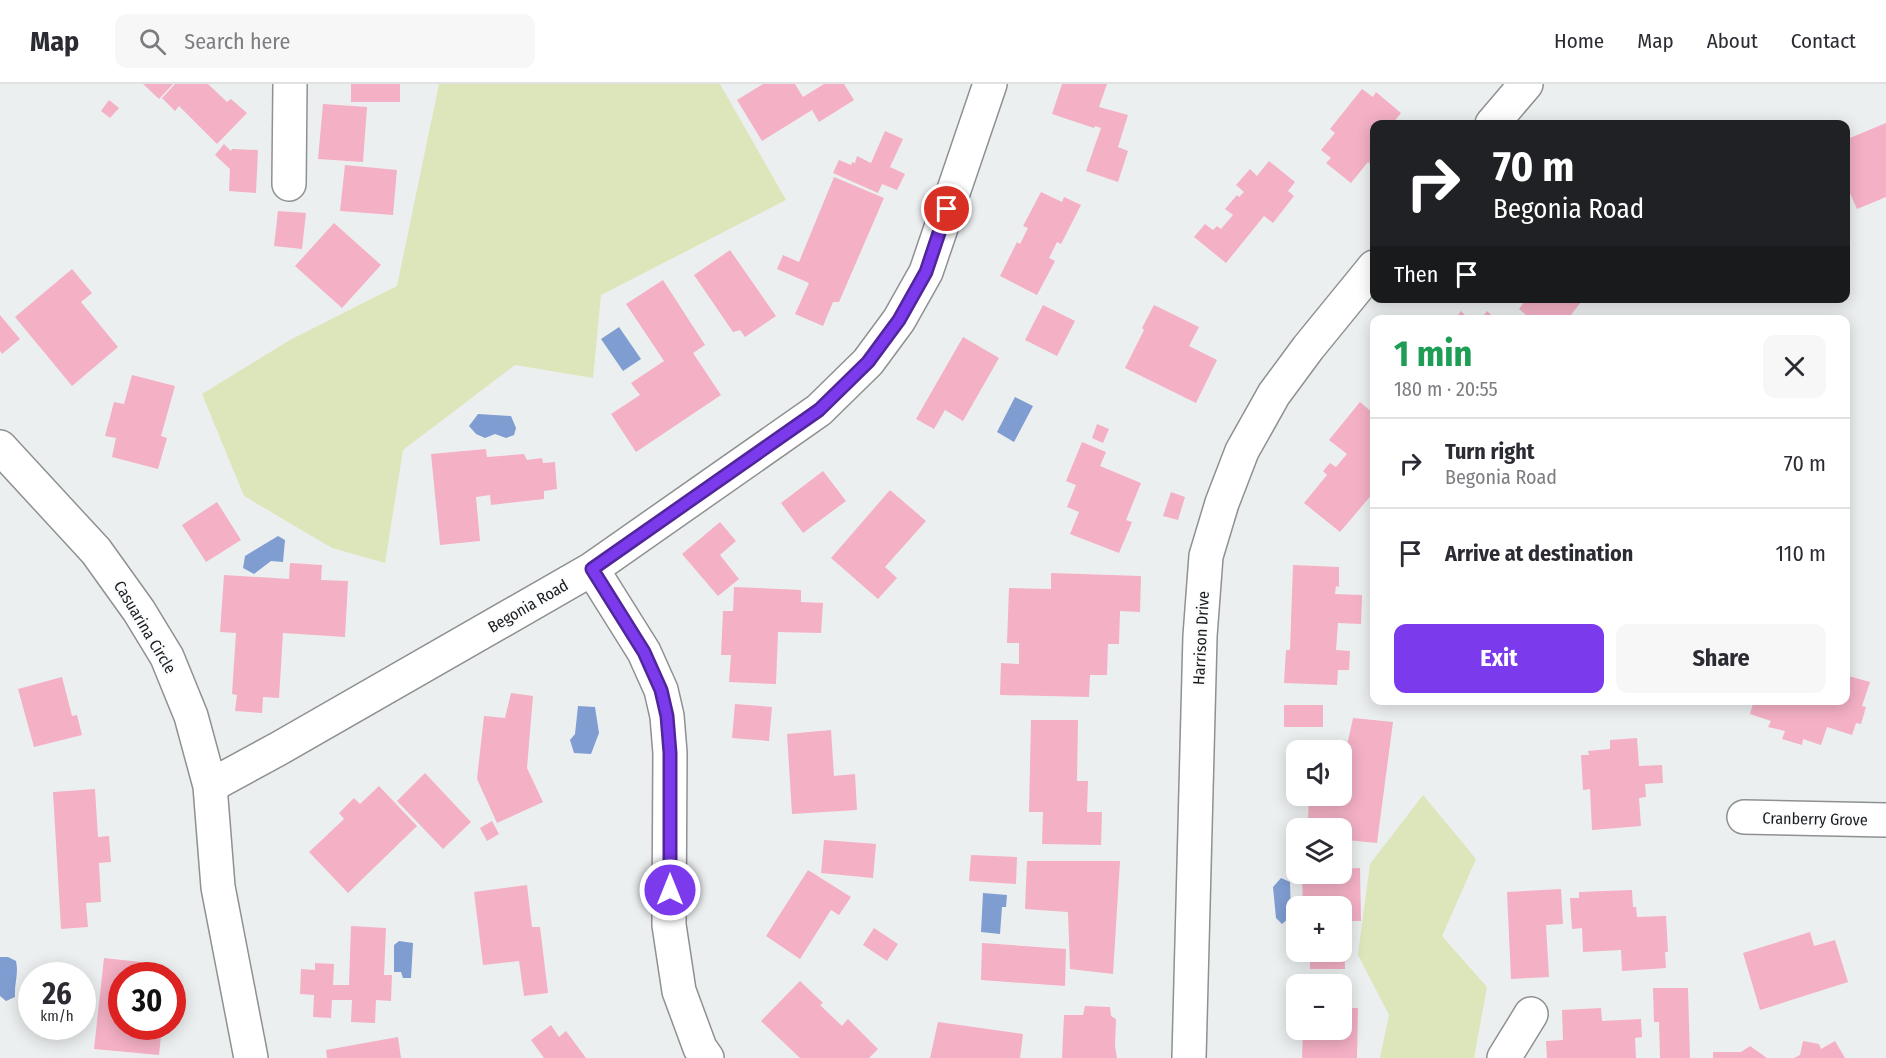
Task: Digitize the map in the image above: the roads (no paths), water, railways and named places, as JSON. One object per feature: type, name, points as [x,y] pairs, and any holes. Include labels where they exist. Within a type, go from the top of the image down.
[{"type":"street","points":[[289,184],[290,84]]},
{"type":"street","name":"Begonia Road","points":[[210,786],[592,569],[819,410],[868,362],[899,320],[926,272],[990,84]]},
{"type":"street","points":[[1495,120],[1526,84]]},
{"type":"street","name":"Harrison Drive","points":[[1189,1058],[1200,636],[1206,556],[1222,503],[1242,451],[1274,394],[1370,272]]},
{"type":"street","name":"Casuarina Circle","points":[[0,447],[96,551],[139,611],[166,657],[191,716],[210,786],[218,887],[251,1058]]},
{"type":"street","points":[[592,569],[644,652],[661,690],[667,716],[670,753],[669,924],[679,991],[700,1048],[707,1058]]},
{"type":"street","name":"Cranberry Grove","points":[[1744,818],[1886,820]]},
{"type":"street","points":[[1504,1058],[1531,1014]]},
{"type":"water","points":[[619,327],[641,359],[623,371],[601,339]]},
{"type":"water","points":[[1015,397],[1033,406],[1014,442],[997,432]]},
{"type":"water","points":[[478,414],[511,416],[516,428],[514,435],[506,438],[495,434],[485,438],[476,434],[469,426]]},
{"type":"water","points":[[278,536],[285,540],[283,562],[271,561],[254,574],[243,568],[245,556]]},
{"type":"water","points":[[578,706],[595,707],[599,733],[591,754],[574,753],[570,740],[575,734]]},
{"type":"water","points":[[1281,878],[1286,880],[1286,884],[1290,884],[1290,896],[1286,896],[1286,920],[1282,924],[1276,918],[1273,887]]},
{"type":"water","points":[[983,893],[1007,895],[1006,907],[1002,907],[1000,934],[981,932]]},
{"type":"water","points":[[399,941],[413,943],[411,978],[403,978],[401,972],[394,972],[394,945]]},
{"type":"water","points":[[0,957],[8,957],[16,961],[17,966],[15,997],[6,1001],[0,996]]}]
